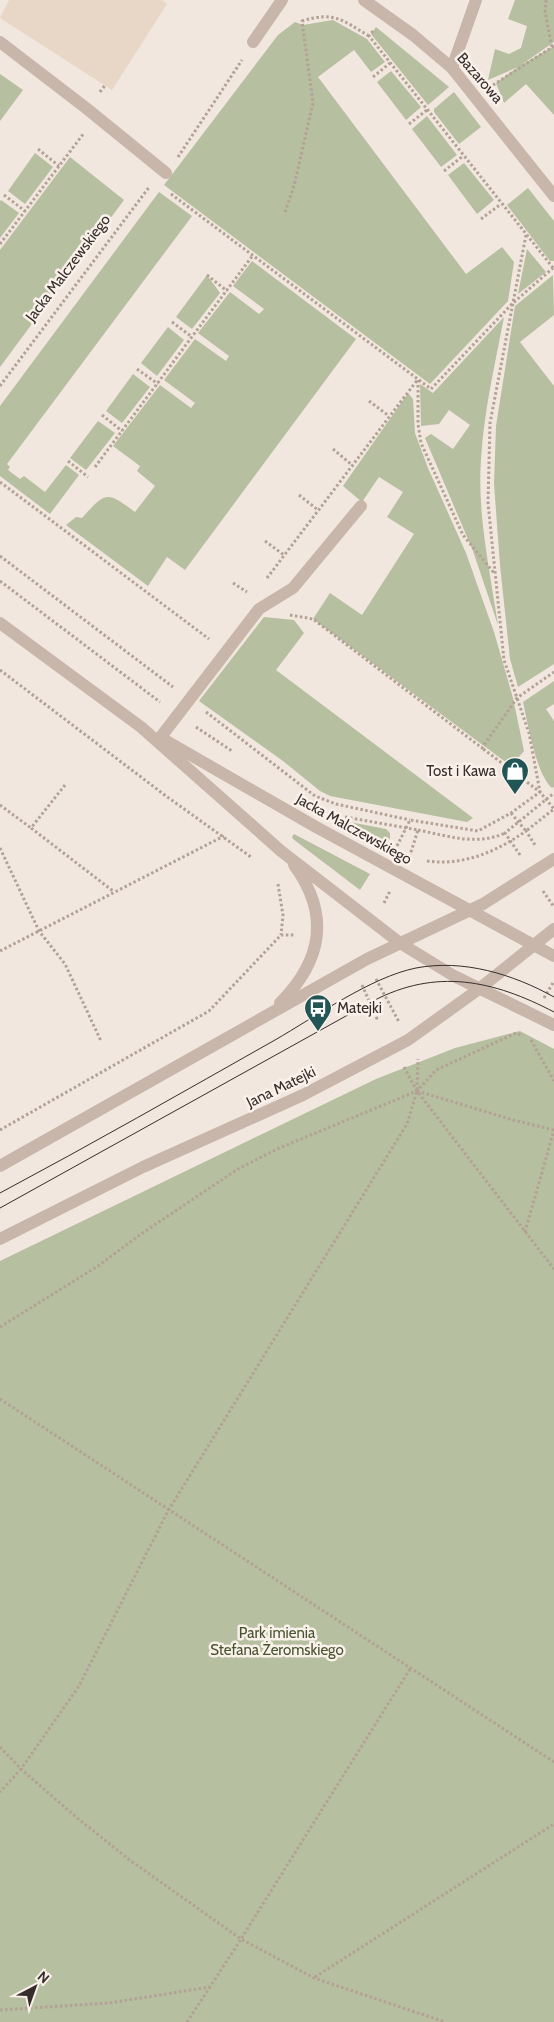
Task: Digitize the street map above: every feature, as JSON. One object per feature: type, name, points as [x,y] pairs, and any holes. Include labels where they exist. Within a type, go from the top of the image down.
[{"type":"street","points":[[253,42],[282,0]]},
{"type":"street","name":"Bazarowa","points":[[364,0],[385,14],[452,68],[554,196]]},
{"type":"street","points":[[452,68],[476,0]]},
{"type":"street","points":[[0,42],[166,173]]},
{"type":"street","points":[[160,738],[259,609],[293,588],[361,506]]},
{"type":"street","name":"Jacka Malczewskiego","points":[[0,623],[141,727],[293,863],[307,885],[316,910],[318,934],[310,963],[298,984],[278,1006],[264,1017]]},
{"type":"street","name":"Jacka Malczewskiego","points":[[141,727],[299,818],[554,956]]},
{"type":"street","name":"Jacka Malczewskiego","points":[[281,851],[400,943],[479,989],[554,1025]]},
{"type":"street","points":[[0,1166],[264,1017],[400,943],[470,910],[551,861]]},
{"type":"street","name":"Jana Matejki","points":[[0,1238],[143,1167],[241,1124],[408,1040],[479,989],[554,928]]},
{"type":"path","points":[[477,97],[525,63],[553,47],[545,11],[546,0]]},
{"type":"path","points":[[369,36],[385,14]]},
{"type":"path","points":[[95,467],[253,255],[431,389],[512,304],[553,269],[369,36],[336,17],[314,17],[302,21],[313,103],[294,186],[285,212]]},
{"type":"path","points":[[183,151],[253,42]]},
{"type":"path","points":[[373,77],[390,63]]},
{"type":"path","points":[[409,124],[427,110]]},
{"type":"path","points":[[0,244],[82,135]]},
{"type":"path","points":[[38,149],[59,166]]},
{"type":"path","points":[[444,171],[464,156]]},
{"type":"path","name":"Jacka Malczewskiego","points":[[0,386],[154,180],[166,173]]},
{"type":"path","points":[[4,195],[25,211]]},
{"type":"path","points":[[481,219],[501,204]]},
{"type":"path","points":[[526,235],[490,423],[488,503],[504,660],[529,733],[540,792]]},
{"type":"path","points":[[207,275],[227,291]]},
{"type":"path","points":[[172,322],[192,337]]},
{"type":"path","points":[[137,368],[158,384]]},
{"type":"path","points":[[263,583],[418,379]]},
{"type":"path","points":[[418,379],[420,443],[463,535],[494,573]]},
{"type":"path","points":[[368,401],[389,416]]},
{"type":"path","points":[[102,415],[122,431]]},
{"type":"path","points":[[333,449],[352,465]]},
{"type":"path","points":[[68,461],[88,477]]},
{"type":"path","points":[[0,482],[225,651]]},
{"type":"path","points":[[299,495],[318,510]]},
{"type":"path","points":[[264,541],[284,555]]},
{"type":"path","points":[[234,583],[253,596]]},
{"type":"path","points":[[259,609],[313,619],[540,792],[554,809],[526,831],[499,848],[463,861],[444,863],[421,859]]},
{"type":"path","points":[[0,670],[166,796],[225,836],[252,857]]},
{"type":"path","points":[[482,748],[517,698],[554,672]]},
{"type":"path","points":[[31,828],[65,785]]},
{"type":"path","points":[[401,850],[395,849],[410,820],[478,830],[511,813],[540,792]]},
{"type":"path","points":[[0,805],[114,892]]},
{"type":"path","points":[[511,813],[551,861]]},
{"type":"path","points":[[406,828],[472,840],[493,838],[505,833]]},
{"type":"path","points":[[408,859],[418,830]]},
{"type":"path","points":[[0,951],[225,836]]},
{"type":"path","points":[[0,848],[39,931],[64,964],[101,1041]]},
{"type":"path","points":[[405,852],[416,857]]},
{"type":"path","points":[[0,1130],[210,1010],[281,935],[283,914],[275,878]]},
{"type":"path","points":[[383,904],[393,886]]},
{"type":"path","points":[[281,935],[298,935]]},
{"type":"path","points":[[374,974],[394,1012]]},
{"type":"path","points":[[360,982],[378,1021]]},
{"type":"path","points":[[366,1017],[374,1012]]},
{"type":"path","points":[[0,1327],[98,1266],[141,1234],[238,1169],[276,1149],[416,1091],[436,1070],[516,1033],[533,1039],[554,1081]]},
{"type":"path","points":[[0,1792],[21,1769],[79,1686],[168,1511],[407,1124],[416,1091],[418,1059]]},
{"type":"path","points":[[401,1061],[416,1091],[554,1269]]},
{"type":"path","points":[[416,1091],[513,1120],[554,1130],[525,1232]]},
{"type":"path","points":[[0,1399],[168,1511],[554,1762]]},
{"type":"path","points":[[187,2022],[242,1940],[410,1669]]},
{"type":"path","points":[[0,1747],[21,1769],[131,1862],[242,1940],[314,1978],[445,2022]]},
{"type":"path","points":[[314,1978],[554,1824]]},
{"type":"path","points":[[0,2010],[109,2003],[210,1987]]},
{"type":"green space","points":[[515,0],[554,0],[554,42],[521,65],[554,46],[554,115],[526,84],[504,103],[496,83],[518,67],[488,80],[495,49],[509,54],[521,48],[527,26],[508,19]]},
{"type":"green space","points":[[333,20],[367,39],[385,62],[371,72],[354,50],[318,77],[466,274],[502,247],[514,262],[508,301],[430,384],[164,185],[278,35],[295,22],[303,25]]},
{"type":"green space","points":[[376,27],[449,87],[428,105],[371,34]]},
{"type":"green space","points":[[391,71],[421,107],[406,120],[377,82]]},
{"type":"green space","points":[[0,74],[23,90],[0,121]]},
{"type":"green space","points":[[454,92],[481,127],[459,144],[434,112],[434,109]]},
{"type":"green space","points":[[427,116],[457,155],[441,167],[412,129]]},
{"type":"green space","points":[[35,153],[53,167],[25,204],[8,191]]},
{"type":"green space","points":[[70,157],[124,200],[0,367],[0,250]]},
{"type":"green space","points":[[464,163],[494,200],[477,214],[448,175]]},
{"type":"green space","points":[[528,188],[554,221],[554,261],[550,261],[507,205]]},
{"type":"green space","points":[[159,192],[192,216],[7,464],[10,467],[8,470],[20,479],[24,476],[45,492],[66,465],[79,475],[50,514],[0,476],[0,406]]},
{"type":"green space","points":[[0,201],[19,213],[0,238]]},
{"type":"green space","points":[[527,249],[546,272],[518,294]]},
{"type":"green space","points":[[252,261],[356,339],[185,570],[167,557],[148,586],[66,525],[76,517],[82,518],[96,503],[107,497],[118,500],[135,512],[155,486],[137,471],[140,466],[113,446],[160,385],[191,408],[195,403],[164,380],[195,339],[226,361],[229,356],[198,333],[230,292],[259,314],[264,309],[233,286]]},
{"type":"green space","points":[[207,275],[220,293],[192,329],[176,317]]},
{"type":"green space","points":[[553,275],[554,315],[520,342],[554,386],[554,664],[518,687],[510,659],[500,565],[494,484],[496,426],[515,306]]},
{"type":"green space","points":[[504,317],[490,388],[480,480],[485,542],[498,625],[473,551],[425,438],[431,434],[453,449],[470,425],[449,410],[439,424],[421,426],[420,384],[433,393]]},
{"type":"green space","points":[[168,327],[184,340],[157,376],[141,363]]},
{"type":"green space","points":[[133,374],[150,387],[122,423],[106,411]]},
{"type":"green space","points":[[408,393],[413,399],[415,433],[428,468],[466,553],[494,632],[513,698],[524,751],[511,766],[313,619],[330,593],[362,615],[414,534],[387,517],[403,492],[379,477],[362,502],[343,486]]},
{"type":"green space","points":[[98,421],[115,433],[86,470],[70,458]]},
{"type":"green space","points":[[264,617],[294,620],[304,633],[276,670],[473,818],[467,822],[330,796],[320,791],[283,761],[199,701]]},
{"type":"green space","points":[[554,681],[554,704],[546,709],[554,721],[554,787],[552,788],[541,772],[523,702]]},
{"type":"green space","points":[[334,819],[386,829],[390,833],[390,838],[385,847]]},
{"type":"green space","points":[[294,834],[370,874],[360,890],[293,839]]},
{"type":"green space","name":"Park imienia Stefana Żeromskiego","points":[[520,1031],[554,1049],[554,2022],[0,2022],[0,1261],[376,1079],[455,1048]]},
{"type":"shaded area","points":[[9,0],[162,0],[167,4],[112,90],[0,18]]},
{"type":"tram line","points":[[0,1193],[206,1079],[362,989],[399,973],[416,968],[434,966],[470,967],[505,975],[554,997]]},
{"type":"tram line","points":[[0,1208],[373,1001],[396,991],[419,984],[464,982],[509,992],[554,1012]]},
{"type":"place","name":"Tost i Kawa","points":[[515,795]]},
{"type":"place","name":"Matejki","points":[[318,1032]]}]
